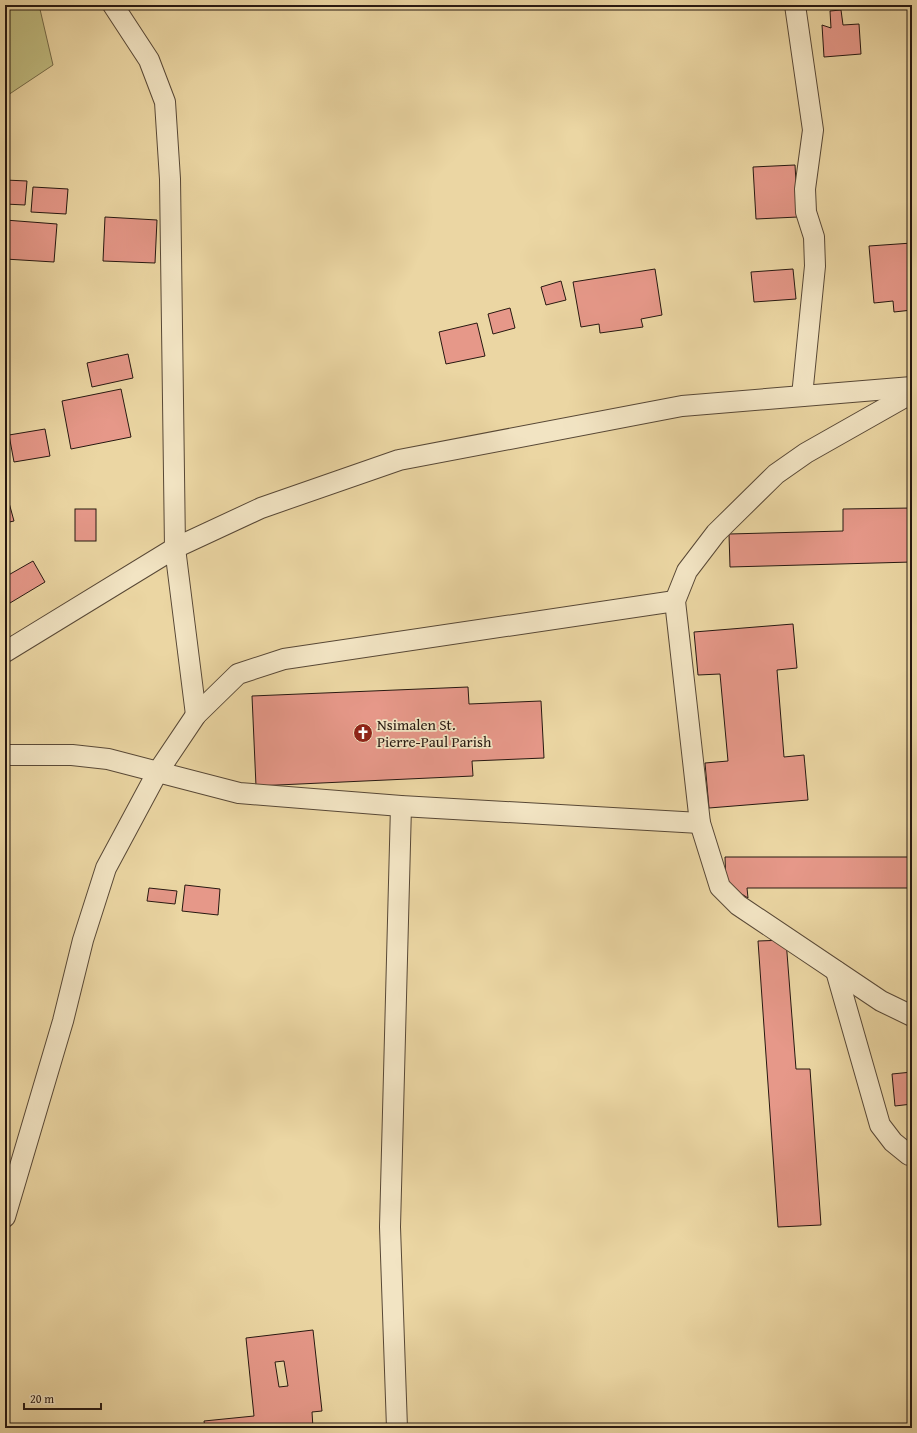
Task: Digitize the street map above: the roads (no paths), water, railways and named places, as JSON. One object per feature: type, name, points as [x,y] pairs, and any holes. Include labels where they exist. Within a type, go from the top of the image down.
[{"type":"street","points":[[113,5],[149,60],[165,102],[170,180],[174,548],[196,715]]},
{"type":"street","points":[[795,5],[814,130],[805,189],[806,212],[814,237],[815,266],[802,396]]},
{"type":"street","points":[[5,652],[174,548],[262,508],[399,460],[682,406],[912,387]]},
{"type":"street","points":[[912,393],[806,453],[776,474],[716,533],[688,571],[675,601],[700,823],[720,887],[738,906],[881,1001],[912,1016]]},
{"type":"street","points":[[5,1217],[63,1021],[83,940],[106,868],[157,773],[196,715],[238,674],[284,659],[675,601]]},
{"type":"street","points":[[5,755],[72,754],[108,759],[157,773],[239,793],[401,806],[700,823]]},
{"type":"street","points":[[397,1428],[390,1227],[401,806]]},
{"type":"street","points":[[836,971],[880,1125],[893,1142],[909,1155],[912,1155]]},
{"type":"place","name":"Nsimalen St. Pierre-Paul Parish","points":[[363,733]]}]
